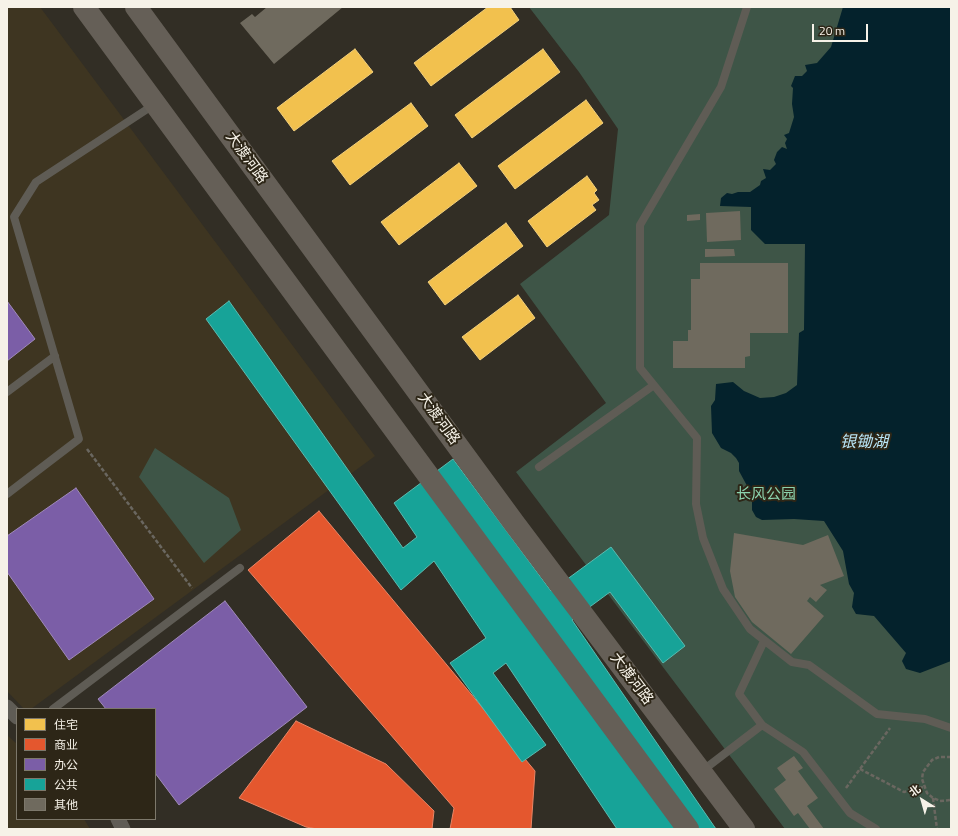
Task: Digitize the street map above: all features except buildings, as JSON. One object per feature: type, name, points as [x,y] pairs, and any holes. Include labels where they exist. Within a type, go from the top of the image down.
[{"type":"main road","points":[[84,7],[688,829]]},
{"type":"main road","name":"大渡河路","points":[[136,7],[514,523],[744,829]]},
{"type":"street","points":[[7,707],[16,716]]},
{"type":"street","points":[[118,820],[123,829]]},
{"type":"lane","points":[[748,7],[721,87],[640,225],[640,368],[697,438],[696,504],[703,538],[723,589],[750,629],[792,662],[808,665],[877,714],[925,719],[951,728]]},
{"type":"lane","points":[[7,494],[79,439],[14,217],[36,182],[155,104]]},
{"type":"lane","points":[[7,392],[55,356]]},
{"type":"lane","points":[[539,467],[654,385]]},
{"type":"lane","points":[[53,708],[240,568]]},
{"type":"lane","points":[[764,641],[739,694],[762,725],[803,752],[850,813],[876,829]]},
{"type":"lane","points":[[701,772],[762,725]]},
{"type":"path","points":[[79,439],[200,598]]},
{"type":"path","points":[[839,798],[899,716]]},
{"type":"path","points":[[951,757],[938,757],[927,765],[923,772],[923,787],[927,793],[940,801],[951,800]]},
{"type":"path","points":[[860,769],[904,792],[923,787]]},
{"type":"path","points":[[933,798],[937,829]]},
{"type":"shaded area","points":[[7,7],[40,7],[375,456],[32,708],[23,708],[7,691]]},
{"type":"shaded area","points":[[7,735],[16,743],[16,820],[85,820],[90,829],[7,829]]},
{"type":"green space","name":"长风公园","points":[[529,7],[951,7],[951,829],[785,829],[516,472],[606,403],[520,284],[609,215],[618,129],[579,72]]},
{"type":"green space","points":[[155,448],[229,498],[241,530],[204,563],[139,477]]},
{"type":"water","name":"银锄湖","points":[[843,7],[951,7],[951,661],[920,673],[906,669],[902,661],[906,653],[874,616],[856,614],[852,607],[854,593],[849,584],[843,551],[824,521],[794,519],[762,520],[756,517],[752,510],[752,495],[739,471],[739,463],[731,453],[721,448],[712,433],[711,406],[715,400],[716,384],[733,382],[744,391],[760,398],[774,397],[786,393],[797,385],[799,333],[804,330],[805,244],[765,244],[751,230],[751,207],[720,206],[721,198],[727,193],[732,194],[738,192],[750,192],[760,185],[761,181],[766,178],[763,169],[770,170],[776,164],[774,160],[777,152],[782,147],[787,149],[785,143],[787,139],[784,135],[789,133],[794,117],[792,104],[793,88],[791,86],[795,76],[802,76],[807,71],[805,65],[817,63],[831,47]]}]
